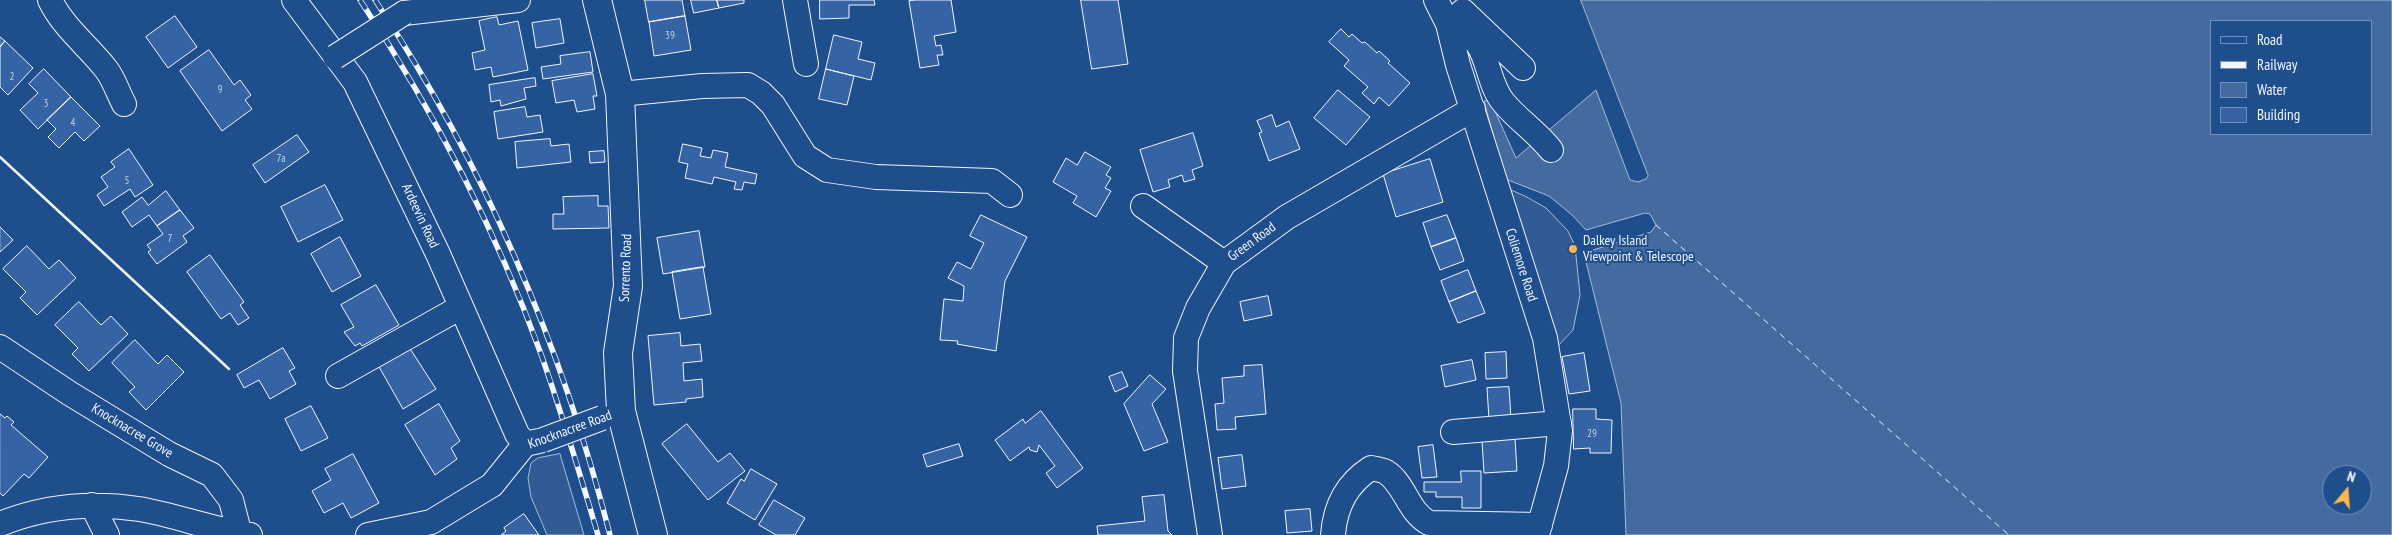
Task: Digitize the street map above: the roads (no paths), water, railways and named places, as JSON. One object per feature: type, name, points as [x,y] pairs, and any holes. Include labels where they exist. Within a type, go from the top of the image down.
[{"type":"main road","name":"Sorrento Road","points":[[597,0],[620,94],[628,286],[618,353],[612,415],[657,534]]},
{"type":"street","points":[[50,0],[58,16],[81,39],[108,72],[124,104]]},
{"type":"street","name":"Ardeevin Road","points":[[294,0],[355,82],[438,254],[517,434],[534,442]]},
{"type":"street","points":[[335,57],[404,14],[518,0]]},
{"type":"street","points":[[795,0],[806,64]]},
{"type":"street","name":"Coliemore Road","points":[[1436,0],[1448,24],[1545,338],[1560,431],[1556,466],[1539,530]]},
{"type":"street","points":[[1523,68],[1463,11],[1448,24],[1470,36],[1478,44],[1492,83],[1503,103],[1540,135],[1551,150]]},
{"type":"street","points":[[620,94],[702,86],[748,85],[762,93],[773,105],[805,156],[827,170],[876,177],[992,181],[1010,195]]},
{"type":"street","name":"Green Road","points":[[1210,535],[1185,371],[1186,338],[1198,308],[1224,262],[1287,217],[1473,109]]},
{"type":"street","points":[[1143,206],[1224,262]]},
{"type":"street","points":[[338,376],[461,307]]},
{"type":"street","name":"Knocknacree Grove","points":[[0,347],[69,393],[161,449],[212,475],[231,500],[243,535]]},
{"type":"street","name":"Knocknacree Road","points":[[368,535],[431,522],[492,485],[534,442],[612,415]]},
{"type":"street","points":[[1453,432],[1559,423]]},
{"type":"street","points":[[1333,535],[1334,518],[1339,505],[1356,477],[1371,468],[1386,472],[1419,518],[1429,523],[1539,530]]},
{"type":"street","points":[[0,524],[45,509],[92,505],[139,509],[243,535]]},
{"type":"street","points":[[92,505],[107,535]]},
{"type":"water","points":[[1581,0],[2392,0],[2392,535],[1626,535],[1621,403],[1586,262],[1593,250],[1651,232],[1656,225],[1650,214],[1645,213],[1586,230],[1572,215],[1549,196],[1508,180],[1504,175],[1484,101],[1490,100],[1516,158],[1596,90],[1630,180],[1638,182],[1646,179],[1648,176]]},
{"type":"railway","points":[[360,0],[413,84],[461,172],[504,262],[541,354],[564,422],[598,535]]},
{"type":"railway","points":[[375,0],[451,125],[515,257],[543,325],[568,394],[591,464],[610,535]]},
{"type":"place","name":"Dalkey Island Viewpoint & Telescope","points":[[1573,249]]}]
